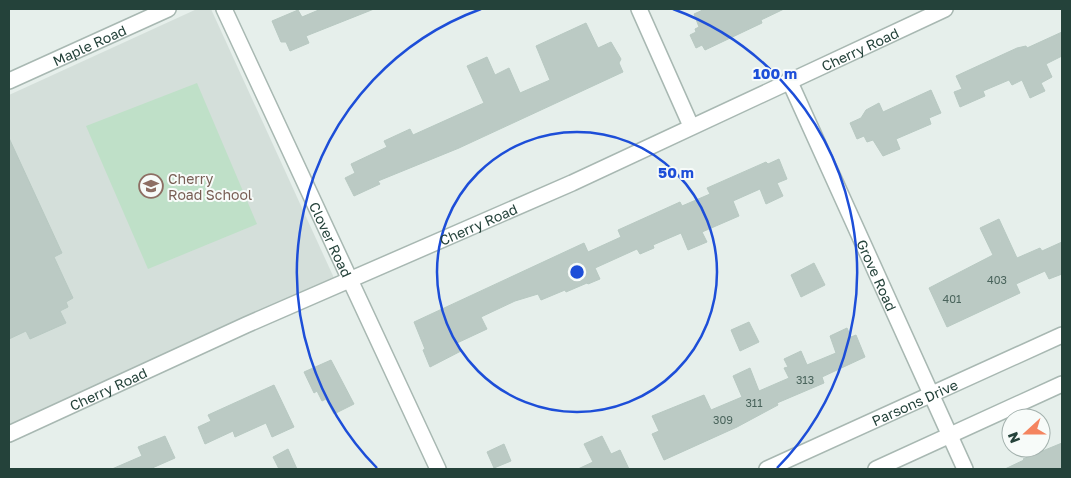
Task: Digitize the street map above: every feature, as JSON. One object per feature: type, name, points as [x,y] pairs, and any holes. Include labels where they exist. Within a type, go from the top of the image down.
[{"type":"street","name":"Maple Road","points":[[9,81],[168,9]]},
{"type":"street","name":"Clover Road","points":[[224,9],[438,469]]},
{"type":"street","points":[[639,9],[691,126]]},
{"type":"street","name":"Cherry Road","points":[[9,434],[350,279],[572,183],[789,80],[945,9]]},
{"type":"street","name":"Grove Road","points":[[789,80],[965,469]]},
{"type":"street","name":"Parsons Drive","points":[[767,469],[1062,335]]},
{"type":"street","points":[[876,469],[1062,384]]},
{"type":"shaded area","name":"Cherry Road School","points":[[197,9],[211,9],[334,278],[9,426],[9,95]]},
{"type":"green space","points":[[197,83],[257,224],[148,269],[86,126]]},
{"type":"building","points":[[321,9],[374,9],[306,36],[309,43],[290,51],[286,42],[281,42],[272,21],[298,10],[302,17]]},
{"type":"building","points":[[705,9],[784,9],[761,20],[762,23],[705,50],[702,45],[696,48],[690,35],[696,32],[695,29],[699,27],[694,14]]},
{"type":"building","points":[[586,23],[598,48],[611,42],[621,59],[619,63],[623,72],[459,148],[378,181],[380,184],[354,196],[345,178],[355,173],[351,164],[387,147],[384,141],[410,129],[413,135],[484,103],[467,66],[487,57],[495,75],[509,68],[520,93],[550,80],[536,46]]},
{"type":"building","points":[[1062,32],[1062,56],[1046,64],[1052,77],[1041,83],[1045,91],[1030,98],[1022,80],[1012,85],[1009,80],[983,91],[985,96],[960,107],[954,92],[962,89],[956,76],[1017,48],[1026,46],[1027,48]]},
{"type":"building","points":[[931,90],[941,113],[929,118],[931,124],[896,139],[900,149],[883,156],[873,140],[867,142],[864,136],[857,139],[850,123],[861,118],[866,110],[879,103],[883,112]]},
{"type":"building","points":[[9,138],[62,253],[54,257],[73,298],[66,302],[68,307],[60,311],[66,323],[30,339],[26,331],[9,339]]},
{"type":"building","points":[[779,159],[787,179],[777,183],[783,196],[766,204],[760,189],[733,201],[739,216],[702,232],[707,242],[688,250],[681,233],[653,245],[654,248],[640,254],[637,249],[595,268],[600,279],[588,284],[566,292],[565,290],[541,300],[538,294],[515,301],[481,317],[487,329],[457,343],[461,351],[430,367],[414,322],[584,243],[588,252],[621,237],[618,230],[680,202],[682,206],[710,194],[707,188],[766,162],[768,164]]},
{"type":"building","points":[[999,219],[1017,258],[1040,248],[1042,251],[1062,242],[1062,274],[1049,279],[1045,271],[1016,284],[1020,293],[947,327],[929,288],[993,255],[980,228]]},
{"type":"building","points":[[814,263],[825,285],[801,297],[791,275]]},
{"type":"building","points":[[749,322],[759,342],[740,351],[731,330]]},
{"type":"building","points":[[847,328],[851,337],[856,335],[865,357],[822,377],[824,383],[777,403],[778,405],[737,427],[664,460],[652,434],[659,431],[652,416],[704,395],[711,410],[742,397],[733,376],[750,368],[759,391],[789,378],[784,368],[788,367],[784,359],[801,351],[807,365],[836,353],[830,336]]},
{"type":"building","points":[[331,360],[354,404],[334,414],[326,399],[322,401],[317,391],[314,393],[304,372]]},
{"type":"building","points":[[274,385],[294,427],[272,437],[266,423],[235,437],[233,431],[205,444],[198,427],[211,421],[208,415]]},
{"type":"building","points":[[165,436],[175,458],[150,469],[112,469],[142,456],[138,447]]},
{"type":"building","points":[[602,436],[611,454],[620,450],[629,469],[578,469],[593,462],[584,444]]},
{"type":"building","points":[[1062,443],[1062,469],[1005,469],[1025,458],[1051,458],[1051,448]]},
{"type":"building","points":[[504,444],[511,461],[494,468],[487,452]]},
{"type":"building","points":[[288,449],[297,469],[279,469],[273,457]]},
{"type":"place","name":"Cherry Road School","points":[[151,186]]}]
